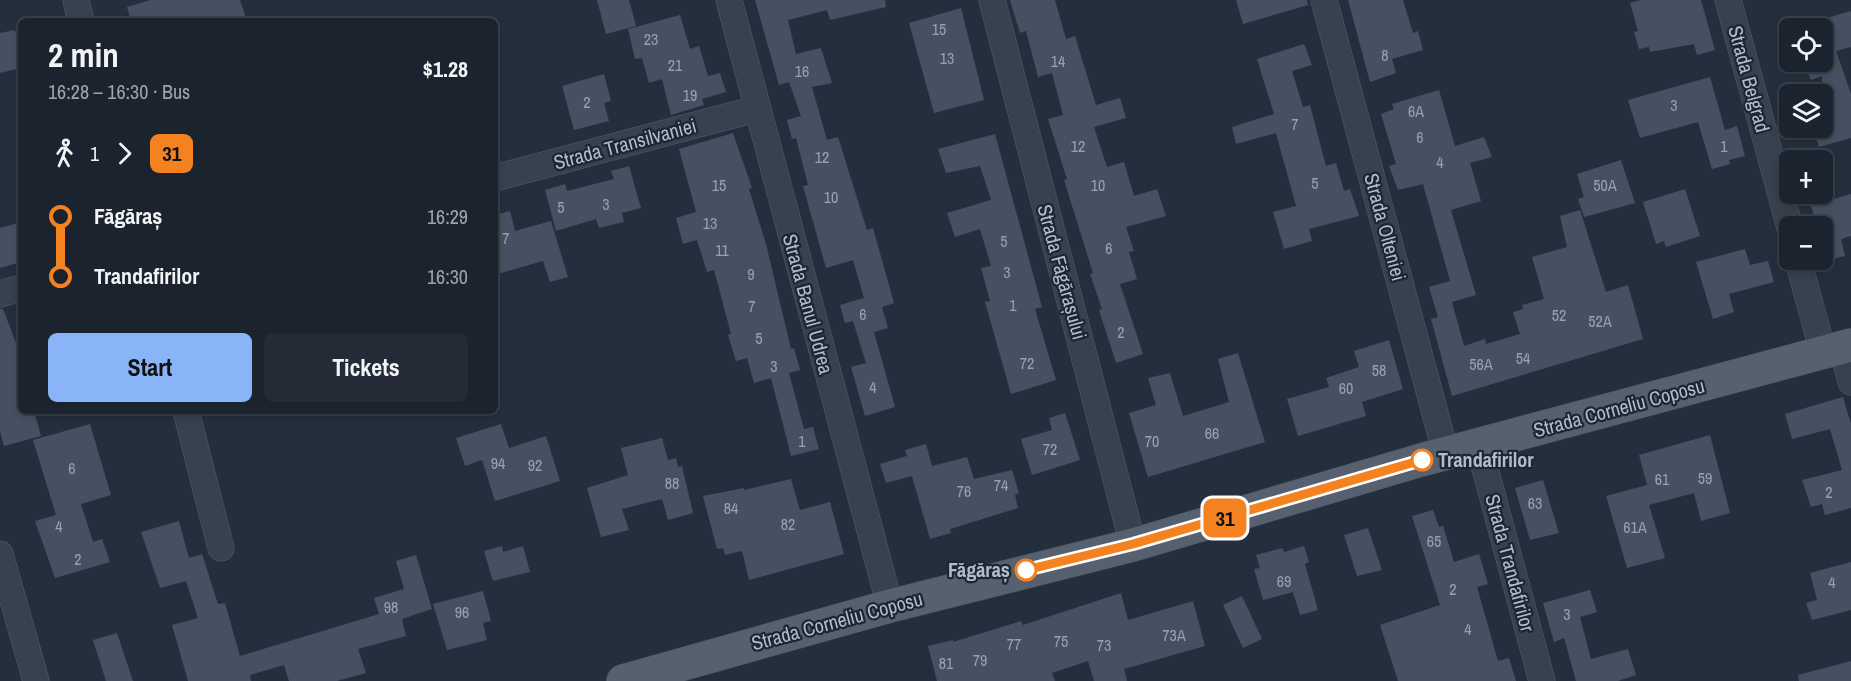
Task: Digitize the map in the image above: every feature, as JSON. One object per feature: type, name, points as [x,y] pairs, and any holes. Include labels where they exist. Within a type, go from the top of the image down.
[{"type":"main road","name":"Strada Corneliu Coposu","points":[[623,681],[890,606],[1133,544],[1446,454],[1839,348]]},
{"type":"street","points":[[76,0],[80,18]]},
{"type":"street","name":"Strada Banul Udrea","points":[[729,0],[756,109],[890,606]]},
{"type":"street","name":"Strada Făgărașului","points":[[992,0],[1133,544]]},
{"type":"street","name":"Strada Olteniei","points":[[1324,0],[1446,454]]},
{"type":"street","name":"Strada Belgrad","points":[[1728,0],[1787,216]]},
{"type":"street","name":"Strada Transilvaniei","points":[[498,177],[756,109]]},
{"type":"street","points":[[1803,270],[1839,348],[1851,382]]},
{"type":"street","points":[[0,294],[18,289]]},
{"type":"street","points":[[187,414],[221,548]]},
{"type":"street","name":"Strada Trandafirilor","points":[[1479,446],[1542,681]]},
{"type":"street","points":[[0,554],[36,681]]},
{"type":"building","points":[[151,0],[240,0],[246,18],[130,18],[127,7]]},
{"type":"building","points":[[597,0],[629,0],[636,26],[606,34]]},
{"type":"building","points":[[755,0],[885,0],[886,7],[830,20],[827,10],[788,20],[796,54],[821,48],[832,83],[812,87],[827,140],[838,137],[867,230],[873,228],[894,303],[882,307],[888,328],[874,332],[895,407],[865,416],[851,367],[866,363],[853,321],[845,323],[840,305],[864,298],[853,260],[826,268],[803,186],[808,185],[796,138],[792,139],[787,120],[801,116],[789,82],[779,85]]},
{"type":"building","points":[[1010,0],[1055,0],[1066,39],[1075,36],[1096,105],[1120,98],[1126,118],[1094,127],[1107,167],[1124,162],[1134,196],[1157,189],[1166,216],[1126,227],[1134,251],[1129,252],[1137,279],[1120,284],[1143,354],[1116,363],[1099,310],[1102,309],[1090,274],[1093,273],[1064,180],[1067,179],[1048,119],[1063,115],[1052,73],[1038,77],[1026,31],[1020,33]]},
{"type":"building","points":[[1236,0],[1307,0],[1308,5],[1243,24]]},
{"type":"building","points":[[1348,0],[1403,0],[1413,33],[1418,31],[1423,50],[1392,59],[1396,73],[1370,82]]},
{"type":"building","points":[[1641,0],[1701,0],[1715,50],[1697,55],[1694,44],[1650,52],[1649,47],[1639,49],[1634,32],[1638,31],[1630,3]]},
{"type":"building","points":[[961,8],[984,100],[934,113],[909,23]]},
{"type":"building","points":[[1851,11],[1851,47],[1836,51],[1851,94],[1851,138],[1819,147],[1816,138],[1833,138],[1833,84],[1822,84],[1822,76],[1811,80],[1808,72],[1833,72],[1833,18],[1827,18]]},
{"type":"building","points":[[680,15],[690,49],[699,46],[708,76],[720,73],[726,92],[702,99],[704,105],[671,115],[662,79],[649,83],[642,58],[635,59],[628,29]]},
{"type":"building","points":[[15,30],[18,41],[18,69],[0,73],[0,33]]},
{"type":"building","points":[[1304,44],[1312,65],[1292,71],[1303,107],[1310,105],[1326,166],[1336,163],[1344,191],[1350,189],[1359,216],[1309,229],[1312,241],[1284,249],[1273,212],[1296,206],[1276,133],[1236,144],[1232,127],[1274,114],[1257,59]]},
{"type":"building","points":[[604,74],[611,101],[604,103],[609,121],[574,130],[562,86]]},
{"type":"building","points":[[1710,77],[1725,130],[1737,126],[1745,156],[1729,160],[1730,164],[1712,169],[1698,122],[1640,138],[1628,100]]},
{"type":"building","points":[[1439,90],[1455,146],[1484,137],[1492,157],[1470,163],[1481,201],[1451,210],[1476,295],[1452,302],[1464,346],[1485,339],[1486,344],[1520,334],[1513,312],[1523,309],[1522,305],[1544,299],[1532,257],[1567,247],[1560,216],[1580,210],[1606,292],[1628,285],[1643,339],[1452,396],[1431,319],[1438,317],[1429,287],[1450,281],[1423,184],[1398,190],[1389,166],[1396,164],[1381,114],[1394,109],[1392,104]]},
{"type":"building","points":[[733,133],[752,188],[749,189],[766,244],[791,349],[794,348],[800,370],[789,373],[804,429],[813,427],[819,449],[791,456],[771,378],[754,383],[747,358],[736,361],[714,270],[707,272],[697,240],[683,244],[676,218],[696,212],[679,149]]},
{"type":"building","points":[[995,134],[1042,307],[1035,309],[1056,380],[1011,394],[985,302],[990,301],[981,268],[991,266],[980,229],[955,237],[947,213],[991,200],[980,166],[946,173],[938,149]]},
{"type":"building","points":[[1621,160],[1635,203],[1584,217],[1578,199],[1584,197],[1577,174]]},
{"type":"building","points":[[629,166],[641,208],[622,213],[624,222],[599,228],[596,219],[556,231],[545,190],[565,184],[567,191],[614,179],[611,171]]},
{"type":"building","points":[[1685,189],[1700,236],[1666,247],[1664,241],[1656,244],[1643,202]]},
{"type":"building","points":[[1851,194],[1851,236],[1841,239],[1845,256],[1833,259],[1833,216],[1814,216],[1811,206],[1833,204],[1833,199]]},
{"type":"building","points":[[510,211],[515,231],[551,221],[568,277],[550,282],[543,261],[498,274],[498,214]]},
{"type":"building","points":[[18,223],[18,263],[0,268],[0,228]]},
{"type":"building","points":[[1745,249],[1750,265],[1768,261],[1774,282],[1729,294],[1734,312],[1713,319],[1696,262]]},
{"type":"building","points":[[0,309],[3,309],[18,348],[18,414],[35,414],[41,436],[4,446],[0,431]]},
{"type":"building","points":[[1389,340],[1403,389],[1362,402],[1366,416],[1298,436],[1287,399],[1329,387],[1326,378],[1359,367],[1354,351]]},
{"type":"building","points":[[1238,353],[1265,442],[1148,477],[1129,413],[1156,405],[1148,378],[1170,373],[1183,416],[1229,402],[1218,359]]},
{"type":"building","points":[[1843,397],[1851,424],[1851,508],[1825,515],[1822,504],[1811,507],[1802,480],[1842,470],[1830,429],[1792,439],[1785,414]]},
{"type":"building","points":[[1065,413],[1080,460],[1032,475],[1021,439],[1052,430],[1049,418]]},
{"type":"building","points":[[90,424],[111,495],[81,504],[93,542],[102,539],[110,562],[55,578],[35,521],[56,515],[33,440]]},
{"type":"building","points":[[501,424],[509,448],[546,436],[560,481],[495,501],[482,460],[465,466],[456,438]]},
{"type":"building","points":[[1710,435],[1730,513],[1701,521],[1694,493],[1649,505],[1665,558],[1627,568],[1606,496],[1647,485],[1639,455]]},
{"type":"building","points":[[662,438],[668,460],[676,458],[678,467],[682,466],[693,513],[668,520],[662,499],[622,509],[629,530],[601,537],[587,488],[628,475],[621,448]]},
{"type":"building","points":[[926,444],[932,466],[967,457],[974,479],[1012,470],[1019,493],[1015,495],[1018,508],[950,529],[951,533],[930,539],[912,476],[886,483],[880,464],[907,456],[905,450]]},
{"type":"building","points":[[791,479],[800,510],[830,502],[844,554],[749,580],[742,551],[725,555],[723,548],[717,549],[703,496],[744,488],[744,490]]},
{"type":"building","points":[[1543,480],[1559,533],[1530,540],[1515,488]]},
{"type":"building","points":[[1433,510],[1439,527],[1443,526],[1454,562],[1479,554],[1488,584],[1477,587],[1498,661],[1509,658],[1516,681],[1398,681],[1380,625],[1440,605],[1412,516]]},
{"type":"building","points":[[179,521],[189,558],[202,554],[218,604],[225,603],[240,656],[379,614],[374,598],[404,589],[396,561],[416,555],[432,609],[402,619],[406,636],[358,649],[366,673],[337,681],[289,681],[284,665],[250,675],[251,681],[188,681],[172,625],[198,618],[186,581],[160,588],[141,532]]},
{"type":"building","points":[[1368,528],[1382,570],[1357,576],[1344,535]]},
{"type":"building","points":[[502,546],[503,552],[523,546],[530,572],[493,581],[484,551]]},
{"type":"building","points":[[1304,546],[1309,562],[1305,564],[1318,610],[1300,615],[1293,592],[1263,600],[1254,569],[1260,568],[1256,555],[1282,548],[1284,552]]},
{"type":"building","points":[[1851,562],[1851,610],[1812,620],[1806,603],[1817,600],[1810,573]]},
{"type":"building","points":[[1590,590],[1597,612],[1580,617],[1591,659],[1628,649],[1636,675],[1618,681],[1576,681],[1564,638],[1554,642],[1543,603]]},
{"type":"building","points":[[483,591],[491,621],[483,623],[487,640],[447,650],[433,604]]},
{"type":"building","points":[[1121,593],[1128,620],[1193,601],[1205,646],[1124,669],[1127,681],[1094,681],[1088,661],[1052,673],[1055,681],[937,681],[928,646],[953,640],[953,642],[1021,621],[1023,625]]},
{"type":"building","points":[[1242,596],[1262,639],[1243,648],[1223,605]]},
{"type":"building","points":[[117,633],[133,681],[106,681],[93,640]]},
{"type":"building","points":[[1851,661],[1851,681],[1799,681],[1798,675]]},
{"type":"bus line","name":"31","points":[[1026,570],[1133,544],[1422,460]]},
{"type":"place","name":"Trandafirilor","points":[[1422,460]]},
{"type":"place","name":"Făgăraș","points":[[1026,570]]}]
